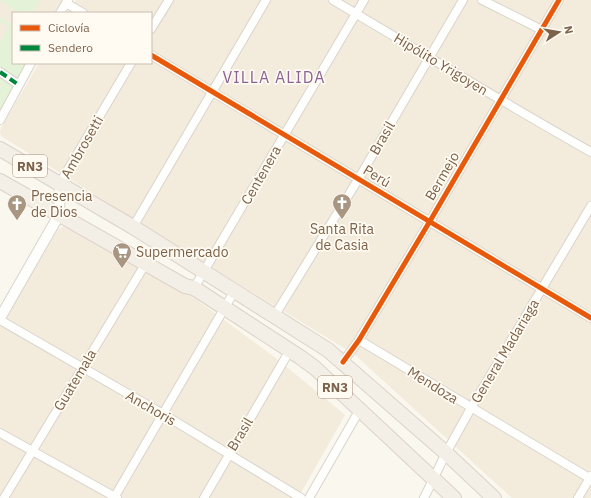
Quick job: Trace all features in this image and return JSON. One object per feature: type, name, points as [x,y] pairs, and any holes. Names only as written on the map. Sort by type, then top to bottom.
[{"type":"highway","name":"RN3","points":[[0,149],[60,183],[235,290],[275,315],[343,362],[446,453],[494,498]]},
{"type":"highway","name":"RN3","points":[[0,181],[185,286],[194,288],[226,307],[290,350],[315,368],[359,411],[454,498]]},
{"type":"street","points":[[152,27],[169,0]]},
{"type":"street","points":[[133,227],[266,0]]},
{"type":"street","name":"Hipólito Yrigoyen","points":[[333,0],[429,56],[500,101],[591,152]]},
{"type":"street","name":"Centenera","points":[[194,288],[364,0]]},
{"type":"street","name":"Brasil","points":[[275,315],[359,178],[462,0]]},
{"type":"street","points":[[482,0],[542,30]]},
{"type":"street","name":"Bermejo","points":[[343,362],[359,340],[559,0]]},
{"type":"street","points":[[61,12],[67,2],[82,12]]},
{"type":"street","name":"Perú","points":[[152,56],[591,318]]},
{"type":"street","points":[[0,120],[31,64]]},
{"type":"street","name":"Ambrosetti","points":[[0,319],[59,215],[60,183],[130,64]]},
{"type":"street","points":[[0,72],[19,85]]},
{"type":"street","name":"General Madariaga","points":[[424,498],[446,453],[471,408],[591,206]]},
{"type":"street","name":"Guatemala","points":[[4,498],[146,263]]},
{"type":"street","points":[[0,433],[115,497],[235,290]]},
{"type":"street","name":"Anchoris","points":[[0,319],[163,414],[301,498]]},
{"type":"street","name":"Mendoza","points":[[359,340],[591,478]]},
{"type":"street","name":"Brasil","points":[[204,498],[290,350]]},
{"type":"street","points":[[309,498],[359,411]]},
{"type":"street","points":[[578,498],[591,478]]},
{"type":"shaded area","points":[[0,0],[64,0],[57,12],[12,12],[13,64],[0,110]]},
{"type":"shaded area","points":[[76,0],[591,0],[591,498],[512,498],[354,354],[201,261],[1,136],[0,130],[38,64],[152,64],[152,12],[69,12]]},
{"type":"shaded area","points":[[64,227],[182,289],[277,359],[345,415],[298,498],[0,498],[0,327],[58,229]]},
{"type":"green space","points":[[0,0],[40,0],[33,12],[18,12]]},
{"type":"green space","points":[[0,17],[12,24],[12,64],[26,64],[0,110],[0,87],[2,84],[0,83],[0,42],[9,27],[0,22]]},
{"type":"marked path","points":[[0,72],[19,85]]},
{"type":"cycle path","points":[[343,362],[359,340],[559,0]]},
{"type":"cycle path","points":[[152,56],[591,318]]},
{"type":"place","name":"Santa Rita de Casia","points":[[342,220]]},
{"type":"place","name":"Presencia de Dios","points":[[17,221]]},
{"type":"place","name":"Supermercado","points":[[122,269]]},
{"type":"district","name":"VILLA ALIDA","points":[[274,77]]}]
